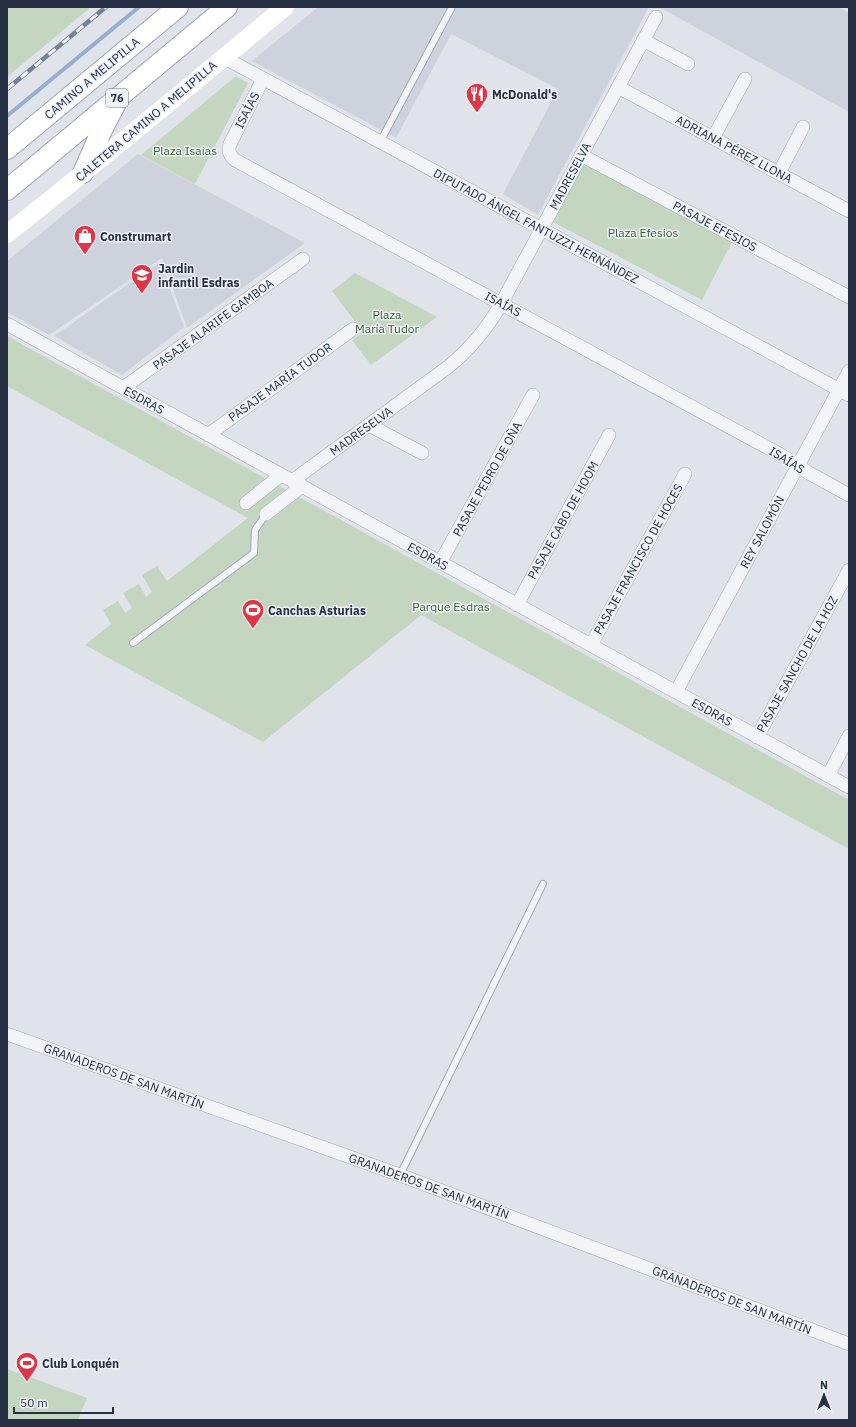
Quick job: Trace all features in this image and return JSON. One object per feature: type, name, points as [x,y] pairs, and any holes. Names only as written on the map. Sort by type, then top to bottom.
[{"type":"main road","name":"CAMINO A MELIPILLA","points":[[7,149],[178,7]]},
{"type":"main road","name":"76","points":[[7,190],[227,7]]},
{"type":"main road","points":[[83,174],[101,132],[121,94]]},
{"type":"street","name":"CALETERA CAMINO A MELIPILLA","points":[[7,234],[83,174],[285,7]]},
{"type":"street","name":"MADRESELVA","points":[[246,503],[292,481],[369,425],[448,367],[466,351],[488,326],[656,17]]},
{"type":"street","points":[[643,40],[688,64]]},
{"type":"street","name":"DIPUTADO ÁNGEL FANTUZZI HERNÁNDEZ","points":[[223,57],[844,392]]},
{"type":"street","name":"ISAÍAS","points":[[263,79],[230,144],[229,148],[232,157],[783,456],[849,495]]},
{"type":"street","points":[[713,138],[745,79]]},
{"type":"street","name":"ADRIANA PÉREZ LLONA","points":[[618,87],[779,173],[848,206]]},
{"type":"street","points":[[779,173],[803,127]]},
{"type":"street","name":"PASAJE EFESIOS","points":[[581,155],[849,297]]},
{"type":"street","name":"PASAJE ALARIFE GAMBOA","points":[[123,388],[303,259]]},
{"type":"street","name":"ESDRAS","points":[[7,324],[849,787]]},
{"type":"street","name":"PASAJE MARÍA TUDOR","points":[[208,435],[353,329]]},
{"type":"street","name":"REY SALOMÓN","points":[[676,692],[798,466],[844,392],[849,371]]},
{"type":"street","name":"PASAJE PEDRO DE OÑA","points":[[440,562],[533,395]]},
{"type":"street","points":[[369,425],[422,454]]},
{"type":"street","name":"PASAJE CABO DE HOOM","points":[[517,605],[609,435]]},
{"type":"street","name":"PASAJE FRANCISCO DE HOCES","points":[[590,645],[685,474]]},
{"type":"street","name":"MADRESELVA","points":[[266,514],[292,481]]},
{"type":"street","name":"PASAJE SANCHO DE LA HOZ","points":[[757,737],[849,570]]},
{"type":"street","points":[[828,776],[849,736]]},
{"type":"street","name":"GRANADEROS DE SAN MARTÍN","points":[[7,1034],[400,1174],[849,1344]]},
{"type":"lane","points":[[380,142],[452,7]]},
{"type":"lane","points":[[133,644],[254,553],[255,530],[266,514]]},
{"type":"lane","points":[[400,1174],[543,884]]},
{"type":"shaded area","points":[[318,7],[649,7],[538,215],[503,194],[558,89],[451,34],[396,138],[252,61]]},
{"type":"shaded area","points":[[659,7],[838,7],[849,13],[849,112]]},
{"type":"shaded area","points":[[138,154],[305,243],[187,328],[162,258],[49,335],[7,312],[7,261]]},
{"type":"shaded area","name":"Jardin infantil Esdras","points":[[160,262],[184,327],[122,375],[54,336]]},
{"type":"green space","points":[[7,7],[91,7],[7,77]]},
{"type":"green space","name":"Plaza Isaias","points":[[236,76],[248,83],[195,184],[141,155]]},
{"type":"green space","name":"Plaza Efesios","points":[[584,164],[732,242],[702,300],[553,222]]},
{"type":"green space","name":"Plaza María Tudor","points":[[355,273],[437,317],[371,365],[352,340],[363,332],[332,291]]},
{"type":"green space","name":"Parque Esdras","points":[[7,336],[849,800],[849,849],[421,615],[263,742],[85,645],[111,624],[103,610],[118,601],[125,613],[132,608],[123,593],[139,584],[146,597],[152,592],[142,575],[157,566],[167,581],[248,518],[7,386]]},
{"type":"green space","name":"Club Lonquén","points":[[7,1369],[87,1398],[78,1420],[7,1420]]},
{"type":"waterway","points":[[7,116],[139,7]]},
{"type":"railway","points":[[7,89],[106,7]]},
{"type":"place","name":"McDonald's","points":[[477,114]]},
{"type":"place","name":"Construmart","points":[[85,256]]},
{"type":"place","name":"Jardin infantil Esdras","points":[[142,294]]},
{"type":"place","name":"Canchas Asturias","points":[[253,630]]},
{"type":"place","name":"Club Lonquén","points":[[27,1382]]}]
